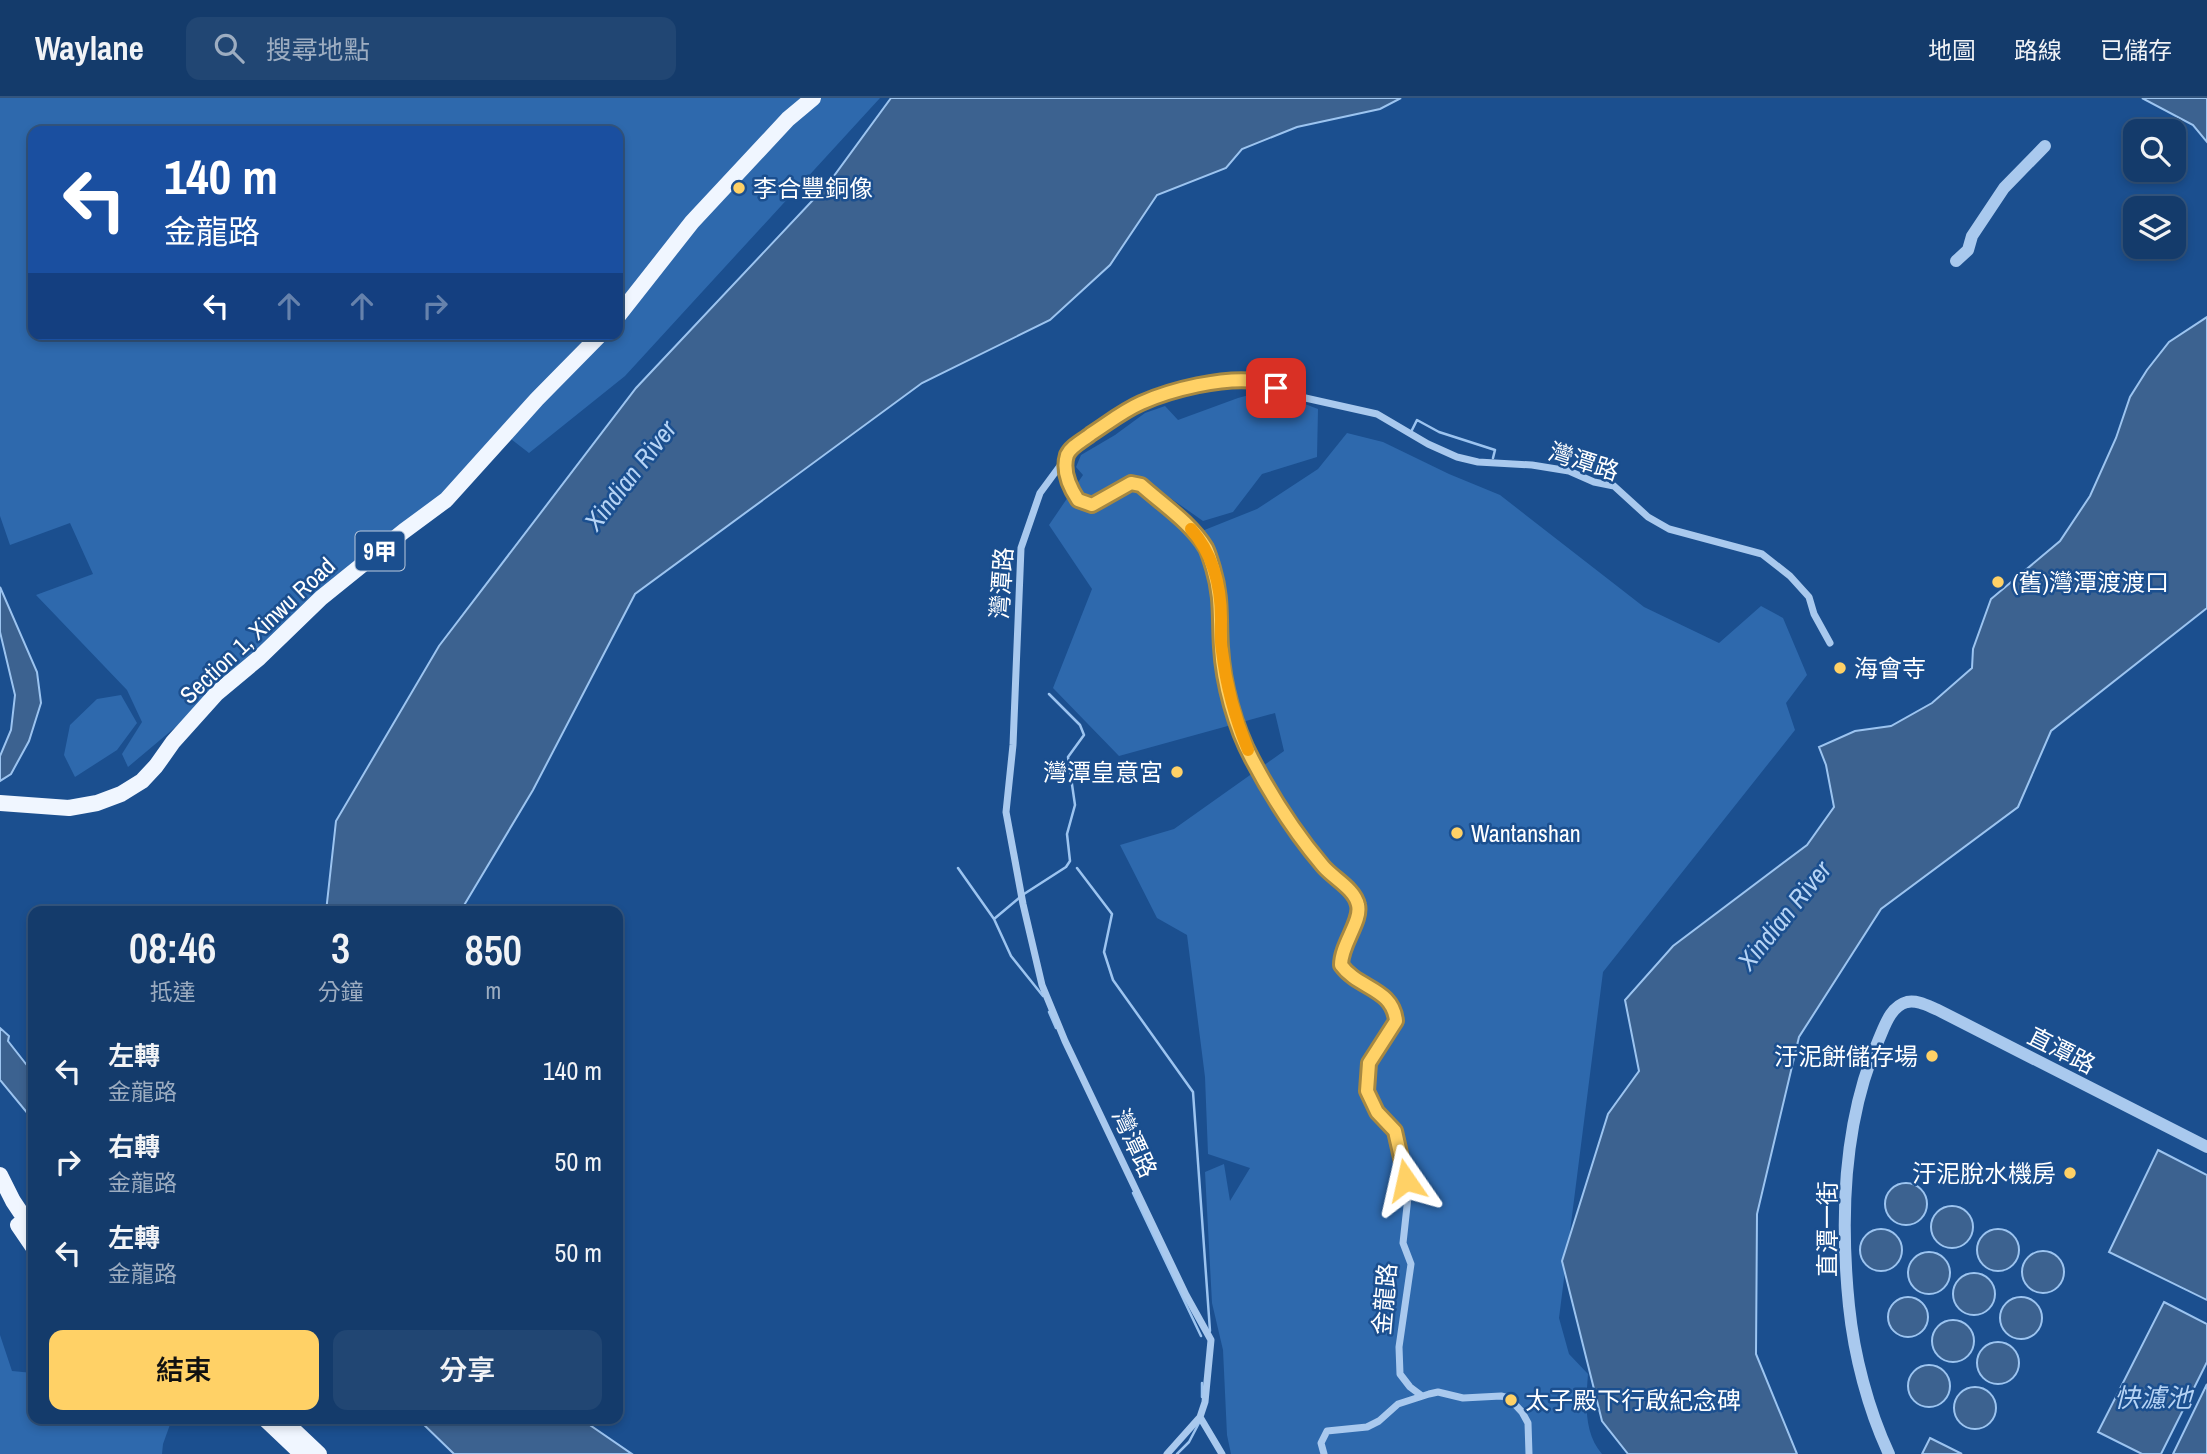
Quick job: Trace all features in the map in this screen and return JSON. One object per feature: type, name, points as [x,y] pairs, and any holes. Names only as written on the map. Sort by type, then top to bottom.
[{"type":"main road","points":[[623,310],[692,222],[788,119],[813,98]]},
{"type":"main road","name":"Section 1, Xinwu Road","points":[[3,803],[69,808],[97,803],[121,794],[142,781],[173,741],[217,693],[259,658],[321,598],[446,500],[537,399],[595,340]]},
{"type":"main road","points":[[0,1175],[28,1224]]},
{"type":"main road","points":[[0,1196],[28,1239]]},
{"type":"main road","points":[[270,1424],[302,1454]]},
{"type":"main road","points":[[287,1424],[319,1454]]},
{"type":"street","points":[[1956,261],[1968,250],[1972,236],[2004,188],[2045,146]]},
{"type":"street","name":"灣潭路","points":[[1167,1454],[1200,1416],[1205,1402],[1211,1340],[1175,1272],[1041,985],[1006,812],[1013,745],[1021,548],[1040,493],[1068,454],[1078,443],[1112,418],[1143,402],[1206,384],[1234,380],[1258,381],[1292,396],[1377,414],[1428,444],[1457,457],[1478,462],[1532,464],[1569,471],[1594,482],[1614,486],[1648,517],[1669,529],[1762,554],[1790,576],[1809,597],[1814,614],[1830,643]]},
{"type":"street","name":"金龍路","points":[[1068,454],[1066,472],[1069,488],[1078,500],[1092,505],[1131,483],[1141,485],[1192,530],[1207,549],[1220,591],[1221,648],[1226,680],[1235,716],[1251,758],[1295,832],[1325,868],[1352,894],[1358,905],[1357,919],[1344,945],[1341,965],[1355,980],[1385,996],[1395,1010],[1396,1021],[1369,1063],[1367,1091],[1377,1112],[1395,1131],[1404,1164],[1408,1197],[1403,1243],[1411,1264],[1399,1347],[1400,1374],[1410,1387],[1422,1396]]},
{"type":"street","name":"直潭路","points":[[1896,1008],[1907,1002],[1919,1002],[1938,1010],[2207,1147]]},
{"type":"street","name":"直潭一街","points":[[1889,1454],[1868,1398],[1849,1308],[1846,1209],[1851,1135],[1863,1081],[1884,1028],[1896,1008]]},
{"type":"street","points":[[1324,1454],[1321,1443],[1327,1431],[1367,1427],[1379,1421],[1398,1404],[1438,1392],[1463,1398],[1509,1398],[1517,1404],[1528,1423],[1530,1454]]},
{"type":"street","points":[[1200,1416],[1222,1454]]},
{"type":"shaded area","points":[[0,98],[880,98],[625,376],[529,453],[502,432],[439,506],[128,767],[122,754],[142,722],[127,690],[36,595],[93,574],[70,523],[10,545],[0,516]]},
{"type":"shaded area","points":[[1268,390],[1318,409],[1317,457],[1262,474],[1233,512],[1203,521],[1139,476],[1122,481],[1151,488],[1202,531],[1257,509],[1318,469],[1347,433],[1383,442],[1500,495],[1644,607],[1719,643],[1761,606],[1783,618],[1807,675],[1786,703],[1795,730],[1603,972],[1559,1318],[1569,1354],[1588,1374],[1589,1426],[1602,1454],[1231,1454],[1227,1435],[1223,1350],[1212,1303],[1205,1172],[1224,1164],[1230,1201],[1250,1168],[1208,1154],[1205,1077],[1187,935],[1157,918],[1120,845],[1174,829],[1284,751],[1275,713],[1119,756],[1053,688],[1092,589],[1049,525],[1083,475],[1076,467],[1081,455],[1145,413],[1165,406],[1178,420]]},
{"type":"shaded area","points":[[121,695],[137,723],[117,750],[75,777],[64,755],[70,725],[97,699]]},
{"type":"shaded area","points":[[0,1335],[12,1371],[28,1373],[28,1424],[170,1424],[162,1454],[0,1454]]},
{"type":"water","name":"Xindian River","points":[[891,98],[1401,98],[1380,109],[1297,127],[1242,149],[1226,168],[1157,195],[1110,265],[1050,320],[922,383],[635,594],[533,790],[464,906],[327,906],[336,821],[439,646],[636,388],[828,184]]},
{"type":"water","points":[[2142,98],[2207,98],[2207,142],[2193,125]]},
{"type":"water","name":"Xindian River","points":[[2207,317],[2207,608],[2051,731],[2018,807],[1881,909],[1799,1037],[1757,1214],[1756,1354],[1797,1454],[1628,1454],[1602,1421],[1562,1261],[1608,1114],[1639,1071],[1625,1000],[1673,946],[1807,845],[1834,807],[1826,765],[1819,747],[1855,731],[1891,726],[1932,703],[1972,668],[1973,649],[1991,599],[2060,541],[2090,496],[2116,438],[2130,397],[2147,370],[2169,342]]},
{"type":"water","points":[[0,587],[37,672],[41,703],[29,741],[11,774],[0,781],[0,756],[11,730],[15,695],[0,632]]},
{"type":"water","points":[[0,1028],[9,1036],[8,1041],[28,1067],[28,1114],[0,1080]]},
{"type":"water","points":[[2158,1150],[2207,1175],[2207,1300],[2109,1252]]},
{"type":"water","points":[[1906,1183],[1921,1189],[1927,1204],[1921,1219],[1906,1225],[1891,1219],[1885,1204],[1891,1189]]},
{"type":"water","points":[[1952,1206],[1967,1212],[1973,1227],[1967,1242],[1952,1248],[1937,1242],[1931,1227],[1937,1212]]},
{"type":"water","points":[[1881,1229],[1896,1235],[1902,1250],[1896,1265],[1881,1271],[1866,1265],[1860,1250],[1866,1235]]},
{"type":"water","points":[[1998,1229],[2013,1235],[2019,1250],[2013,1265],[1998,1271],[1983,1265],[1977,1250],[1983,1235]]},
{"type":"water","points":[[2043,1251],[2058,1257],[2064,1272],[2058,1287],[2043,1293],[2028,1287],[2022,1272],[2028,1257]]},
{"type":"water","points":[[1929,1252],[1944,1258],[1950,1273],[1944,1288],[1929,1294],[1914,1288],[1908,1273],[1914,1258]]},
{"type":"water","points":[[1974,1273],[1989,1279],[1995,1294],[1989,1309],[1974,1315],[1959,1309],[1953,1294],[1959,1279]]},
{"type":"water","points":[[1908,1297],[1922,1303],[1928,1317],[1922,1331],[1908,1337],[1894,1331],[1888,1317],[1894,1303]]},
{"type":"water","points":[[2021,1297],[2036,1303],[2042,1318],[2036,1333],[2021,1339],[2006,1333],[2000,1318],[2006,1303]]},
{"type":"water","name":"快濾池","points":[[2164,1302],[2207,1324],[2207,1362],[2161,1454],[2142,1454],[2098,1432]]},
{"type":"water","points":[[1953,1320],[1968,1326],[1974,1341],[1968,1356],[1953,1362],[1938,1356],[1932,1341],[1938,1326]]},
{"type":"water","points":[[1998,1342],[2013,1348],[2019,1363],[2013,1378],[1998,1384],[1983,1378],[1977,1363],[1983,1348]]},
{"type":"water","points":[[1929,1365],[1944,1371],[1950,1386],[1944,1401],[1929,1407],[1914,1401],[1908,1386],[1914,1371]]},
{"type":"water","points":[[2207,1384],[2207,1454],[2173,1454]]},
{"type":"water","points":[[1975,1387],[1990,1393],[1996,1408],[1990,1423],[1975,1429],[1960,1423],[1954,1408],[1960,1393]]},
{"type":"water","points":[[423,1424],[588,1424],[632,1454],[454,1454]]},
{"type":"water","points":[[1930,1438],[1962,1454],[1922,1454]]},
{"type":"waterway","points":[[1412,430],[1417,420],[1439,432],[1495,450],[1493,458]]},
{"type":"waterway","points":[[1024,894],[1066,867],[1070,861],[1067,834],[1075,805],[1068,757],[1084,735],[1080,725],[1049,694]]},
{"type":"waterway","points":[[958,868],[994,919],[1011,956],[1043,996]]},
{"type":"waterway","points":[[1077,868],[1112,914],[1104,952],[1113,980],[1193,1092],[1210,1331]]},
{"type":"waterway","points":[[994,919],[1019,898]]},
{"type":"waterway","points":[[1049,1012],[1056,1028]]},
{"type":"waterway","points":[[1133,1193],[1201,1336]]},
{"type":"waterway","points":[[1202,1383],[1202,1397]]},
{"type":"waterway","points":[[1177,1454],[1189,1442],[1200,1421]]},
{"type":"slow traffic","points":[[1191,529],[1207,549],[1220,591],[1221,648],[1226,680],[1235,716],[1248,750]]},
{"type":"place","name":"李合豐銅像","points":[[739,188]]},
{"type":"place","name":"(舊)灣潭渡渡口","points":[[1998,582]]},
{"type":"place","name":"海會寺","points":[[1840,668]]},
{"type":"place","name":"灣潭皇意宮","points":[[1177,772]]},
{"type":"place","name":"Wantanshan","points":[[1457,833]]},
{"type":"place","name":"汙泥餅儲存場","points":[[1932,1056]]},
{"type":"place","name":"汙泥脫水機房","points":[[2070,1173]]},
{"type":"place","name":"太子殿下行啟紀念碑","points":[[1511,1400]]},
{"type":"route","points":[[1276,388],[1258,381],[1234,380],[1206,384],[1143,402],[1112,418],[1078,443],[1068,454],[1066,472],[1069,488],[1078,500],[1092,505],[1131,483],[1141,485],[1192,530],[1207,549],[1220,591],[1221,648],[1226,680],[1235,716],[1251,758],[1295,832],[1325,868],[1352,894],[1358,905],[1357,919],[1344,945],[1341,965],[1355,980],[1385,996],[1395,1010],[1396,1021],[1390,1034],[1376,1049],[1369,1063],[1367,1091],[1377,1112],[1395,1131],[1406,1180]]}]
